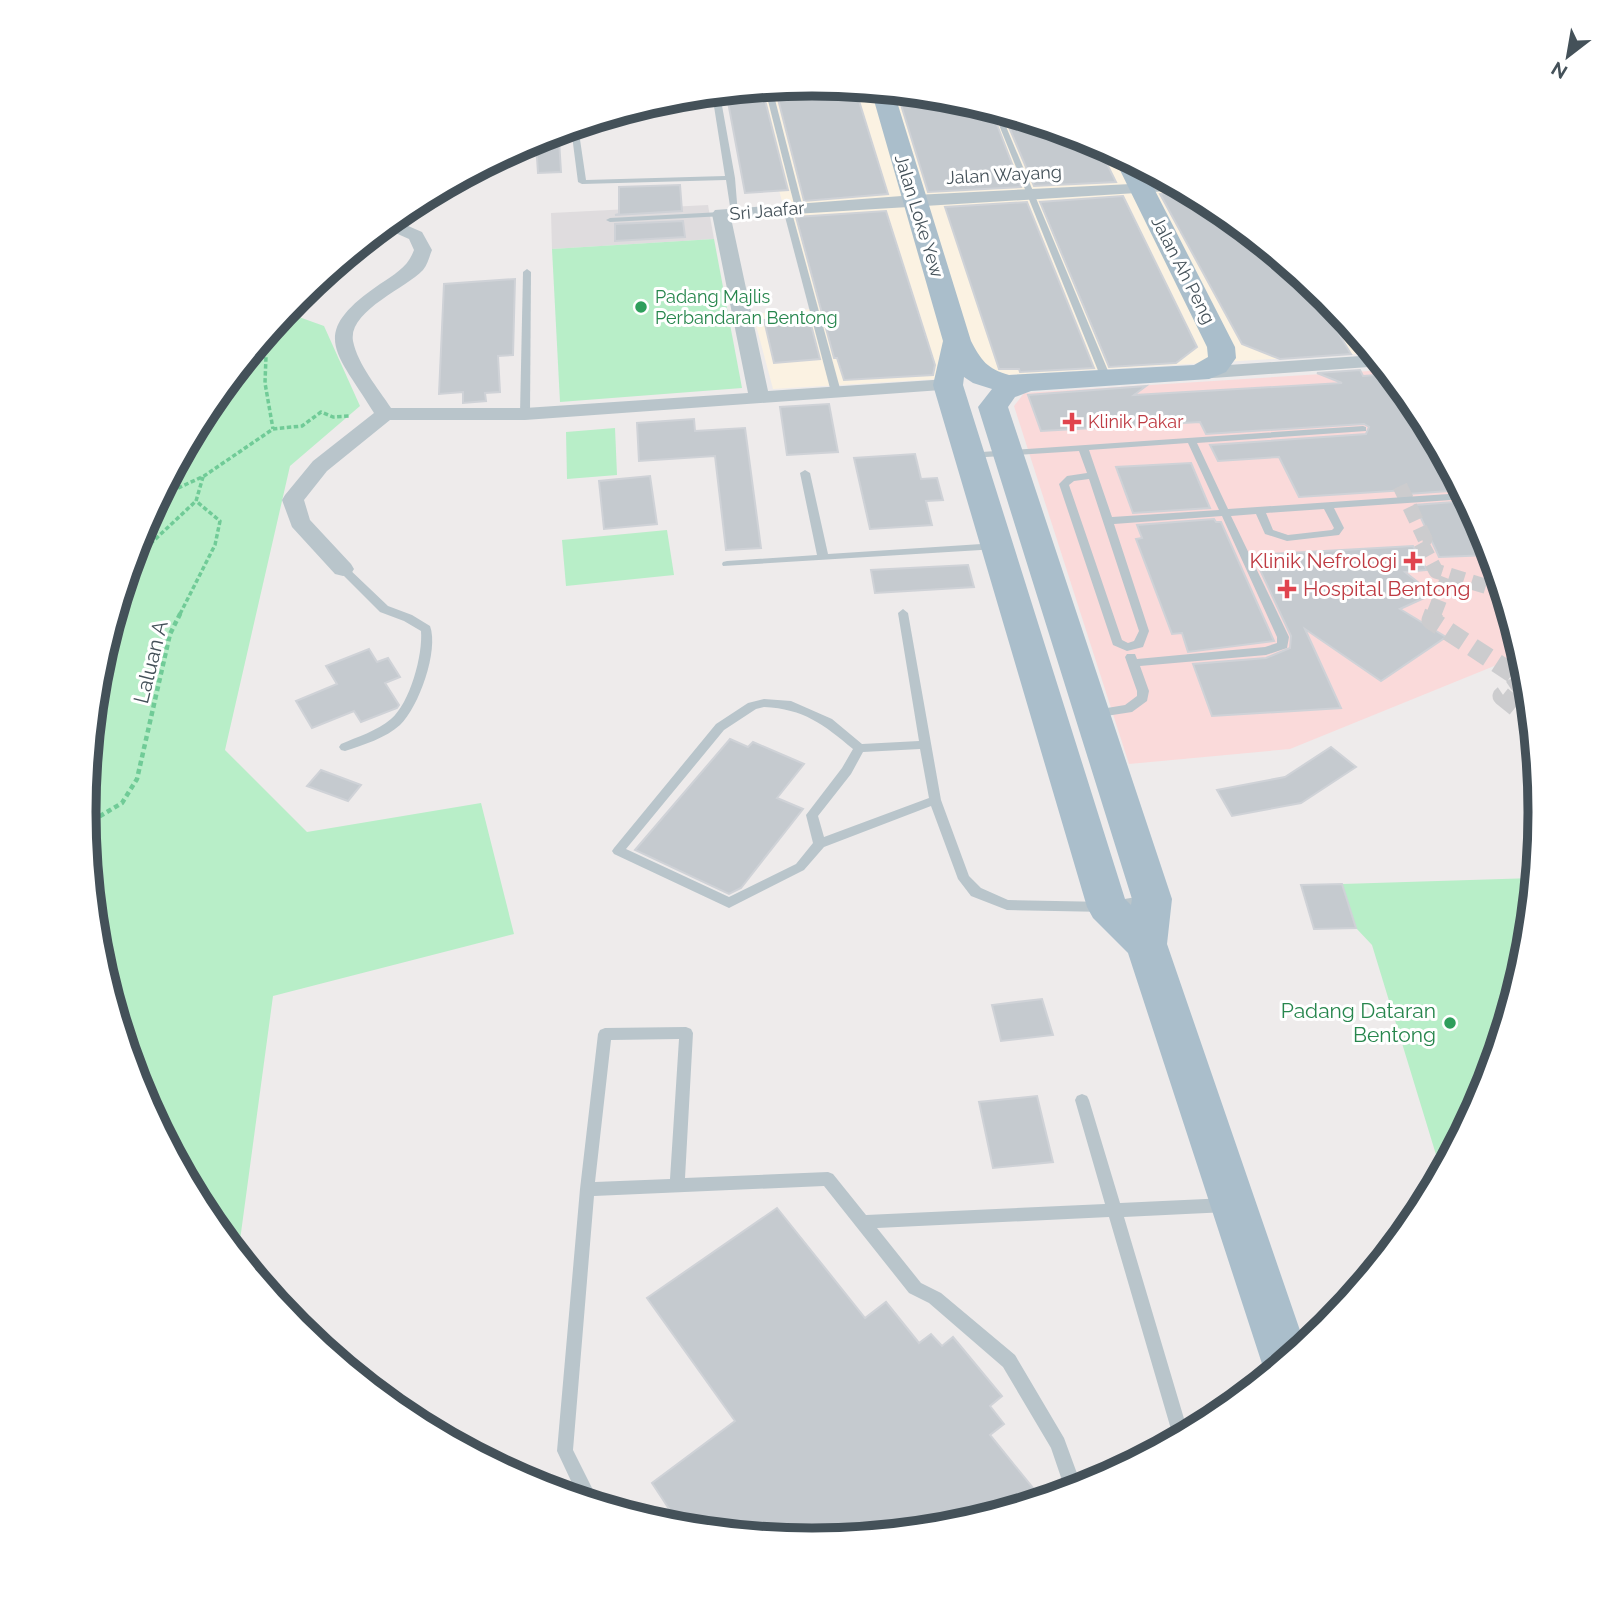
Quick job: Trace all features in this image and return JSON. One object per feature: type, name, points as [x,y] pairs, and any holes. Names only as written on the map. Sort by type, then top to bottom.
[{"type":"main road","name":"Jalan Loke Yew","points":[[885,100],[957,341]]},
{"type":"main road","name":"Jalan Ah Peng","points":[[1133,172],[1221,347],[1222,358],[1216,366],[1199,373]]},
{"type":"main road","points":[[957,341],[971,368],[983,377],[1008,384],[1199,373]]},
{"type":"main road","points":[[957,341],[948,385],[1107,907],[1146,944]]},
{"type":"main road","points":[[1027,383],[1005,391],[993,407],[1152,899],[1146,944],[1282,1352]]},
{"type":"street","name":"Jalan Wayang","points":[[915,200],[1162,188]]},
{"type":"street","name":"Sri Jaafar","points":[[759,397],[728,213],[915,200]]},
{"type":"street","points":[[385,414],[354,366],[342,331],[349,316],[388,289],[418,263],[423,250],[415,236],[398,228]]},
{"type":"street","points":[[1221,347],[1256,365],[1283,368]]},
{"type":"street","points":[[1199,373],[1368,362]]},
{"type":"street","points":[[343,569],[300,522],[293,500],[320,466],[385,414],[525,414],[948,385]]},
{"type":"lane","points":[[770,98],[836,392]]},
{"type":"lane","points":[[610,220],[728,213],[731,178],[717,102]]},
{"type":"lane","points":[[1001,122],[1106,378]]},
{"type":"lane","points":[[576,136],[582,182],[731,178]]},
{"type":"lane","points":[[525,414],[527,272]]},
{"type":"lane","points":[[970,455],[1363,429]]},
{"type":"lane","points":[[1134,663],[1266,651],[1283,645],[1283,637],[1191,440]]},
{"type":"lane","points":[[1083,447],[1093,476],[1108,521],[1144,631],[1139,644],[1127,647],[1116,642],[1064,484],[1071,478],[1093,476]]},
{"type":"lane","points":[[805,473],[823,557]]},
{"type":"lane","points":[[1108,521],[1455,497]]},
{"type":"lane","points":[[1260,510],[1269,532],[1287,538],[1335,533],[1339,528],[1328,506]]},
{"type":"lane","points":[[727,564],[997,546]]},
{"type":"lane","points":[[343,569],[384,609],[408,618],[426,629],[429,647],[408,710],[401,720],[345,747]]},
{"type":"lane","points":[[903,613],[935,800],[964,879],[976,892],[1007,905],[1107,907],[1152,899]]},
{"type":"lane","points":[[1092,714],[1128,709],[1143,698],[1127,647]]},
{"type":"lane","points":[[925,745],[859,748],[828,722],[787,704],[764,702],[752,706],[720,727],[618,851],[729,903],[800,867],[820,845],[935,800]]},
{"type":"lane","points":[[820,845],[811,815],[847,771],[859,748]]},
{"type":"lane","points":[[584,1491],[565,1451],[587,1189],[605,1034],[686,1034],[677,1183]]},
{"type":"lane","points":[[1082,1100],[1117,1211],[1178,1427]]},
{"type":"lane","points":[[587,1189],[677,1183],[828,1179],[915,1288],[935,1298],[1009,1362],[1058,1444],[1070,1479]]},
{"type":"lane","points":[[865,1222],[1231,1205]]},
{"type":"path","points":[[263,353],[266,356],[264,383],[273,429]]},
{"type":"path","points":[[172,491],[204,476],[273,429],[302,426],[321,412],[333,417],[385,414]]},
{"type":"path","points":[[148,545],[196,501],[204,476]]},
{"type":"path","name":"Laluan A","points":[[96,818],[122,803],[137,779],[170,634],[215,545],[220,521],[196,501]]},
{"type":"shaded area","points":[[812,96],[905,102],[997,121],[1086,151],[1170,192],[1248,244],[1318,306],[1361,354],[773,389],[753,314],[811,309],[754,99]]},
{"type":"shaded area","points":[[708,205],[714,239],[552,249],[551,213]]},
{"type":"shaded area","name":"Hospital Bentong","points":[[1376,371],[1407,414],[1454,495],[1490,582],[1510,658],[1290,749],[1129,764],[1014,406],[1024,393]]},
{"type":"green space","name":"Padang Majlis Perbandaran Bentong","points":[[714,239],[742,388],[560,402],[552,249]]},
{"type":"green space","points":[[296,316],[324,326],[360,406],[290,466],[225,750],[307,832],[481,803],[514,934],[273,996],[240,1242],[192,1170],[170,1129],[134,1042],[110,952],[102,905],[96,812],[98,765],[102,719],[121,627],[134,582],[170,495],[217,414],[244,376]]},
{"type":"green space","points":[[615,428],[617,475],[567,479],[566,432]]},
{"type":"green space","points":[[667,530],[674,575],[566,586],[562,540]]},
{"type":"green space","name":"Padang Dataran Bentong","points":[[1524,878],[1514,952],[1490,1042],[1454,1129],[1438,1160],[1372,945],[1356,928],[1342,884]]},
{"type":"building","points":[[812,96],[858,98],[888,194],[804,201],[780,99]]},
{"type":"building","points":[[765,100],[788,190],[745,193],[728,102]]},
{"type":"building","points":[[900,102],[995,121],[1021,187],[928,192]]},
{"type":"building","points":[[1008,124],[1042,134],[1111,162],[1107,164],[1116,182],[1034,186]]},
{"type":"building","points":[[559,143],[561,172],[538,173],[537,152]]},
{"type":"building","points":[[680,185],[682,211],[615,215],[619,214],[619,187]]},
{"type":"building","points":[[1171,193],[1210,217],[1284,274],[1330,319],[1351,354],[1280,359],[1242,344],[1160,194]]},
{"type":"building","points":[[1123,196],[1197,347],[1176,363],[1109,367],[1040,202]]},
{"type":"building","points":[[1027,202],[1094,368],[1020,372],[1019,369],[999,369],[945,207]]},
{"type":"building","points":[[886,211],[935,365],[933,375],[844,380],[837,358],[834,358],[796,217]]},
{"type":"building","points":[[683,221],[685,237],[615,241],[615,224]]},
{"type":"building","points":[[515,279],[513,355],[498,356],[500,392],[485,393],[486,401],[463,403],[463,392],[439,394],[444,284]]},
{"type":"building","points":[[809,317],[820,359],[774,363],[764,320]]},
{"type":"building","points":[[1360,370],[1363,376],[1379,375],[1407,414],[1452,491],[1408,494],[1406,490],[1299,497],[1279,457],[1218,461],[1210,445],[1366,434],[1369,427],[1364,424],[1206,434],[1200,422],[1041,431],[1028,395],[1146,386],[1134,395],[1342,383],[1317,373]]},
{"type":"building","points":[[829,404],[838,452],[787,455],[780,407]]},
{"type":"building","points":[[694,419],[695,431],[745,428],[761,548],[726,550],[715,456],[639,461],[637,423]]},
{"type":"building","points":[[915,454],[921,479],[937,478],[943,500],[926,501],[932,525],[870,529],[854,458]]},
{"type":"building","points":[[1191,463],[1210,508],[1133,513],[1116,467]]},
{"type":"building","points":[[650,476],[657,524],[604,529],[599,481]]},
{"type":"building","points":[[1457,502],[1480,555],[1439,557],[1415,505]]},
{"type":"building","points":[[1214,519],[1221,522],[1274,641],[1188,652],[1182,633],[1172,634],[1136,539],[1142,538],[1137,525]]},
{"type":"building","points":[[1413,546],[1427,570],[1405,572],[1433,594],[1400,609],[1446,637],[1381,681],[1305,629],[1341,708],[1212,716],[1193,664],[1266,658],[1290,648],[1291,636],[1253,555]]},
{"type":"building","points":[[968,565],[974,587],[875,593],[871,570]]},
{"type":"building","points":[[369,649],[377,662],[388,658],[400,677],[385,683],[399,705],[397,708],[361,722],[354,711],[312,728],[296,701],[337,684],[326,666]]},
{"type":"building","points":[[730,739],[748,747],[753,742],[804,764],[777,798],[803,809],[741,888],[729,894],[635,850]]},
{"type":"building","points":[[1331,747],[1356,767],[1301,803],[1232,816],[1217,790],[1285,777]]},
{"type":"building","points":[[321,770],[361,785],[348,801],[307,786]]},
{"type":"building","points":[[1342,884],[1356,928],[1314,929],[1301,885]]},
{"type":"building","points":[[1042,999],[1053,1035],[1001,1041],[992,1005]]},
{"type":"building","points":[[1037,1096],[1053,1162],[993,1168],[979,1102]]},
{"type":"building","points":[[777,1208],[865,1318],[886,1302],[919,1343],[931,1334],[942,1346],[953,1337],[1002,1396],[990,1406],[1004,1424],[990,1435],[1036,1492],[952,1514],[859,1526],[765,1526],[672,1514],[652,1483],[735,1421],[647,1298]]},
{"type":"tunnel","points":[[1400,486],[1425,539],[1419,539],[1436,571],[1449,575]]},
{"type":"tunnel","points":[[1434,614],[1449,575]]},
{"type":"tunnel","points":[[1449,575],[1491,588]]},
{"type":"tunnel","points":[[1434,612],[1431,620],[1514,675]]},
{"type":"tunnel","points":[[1516,686],[1502,696],[1521,711]]},
{"type":"place","name":"Padang Majlis Perbandaran Bentong","points":[[641,307]]},
{"type":"place","name":"Klinik Pakar","points":[[1072,422]]},
{"type":"place","name":"Klinik Nefrologi","points":[[1413,561]]},
{"type":"place","name":"Hospital Bentong","points":[[1287,589]]},
{"type":"place","name":"Padang Dataran Bentong","points":[[1450,1023]]}]
